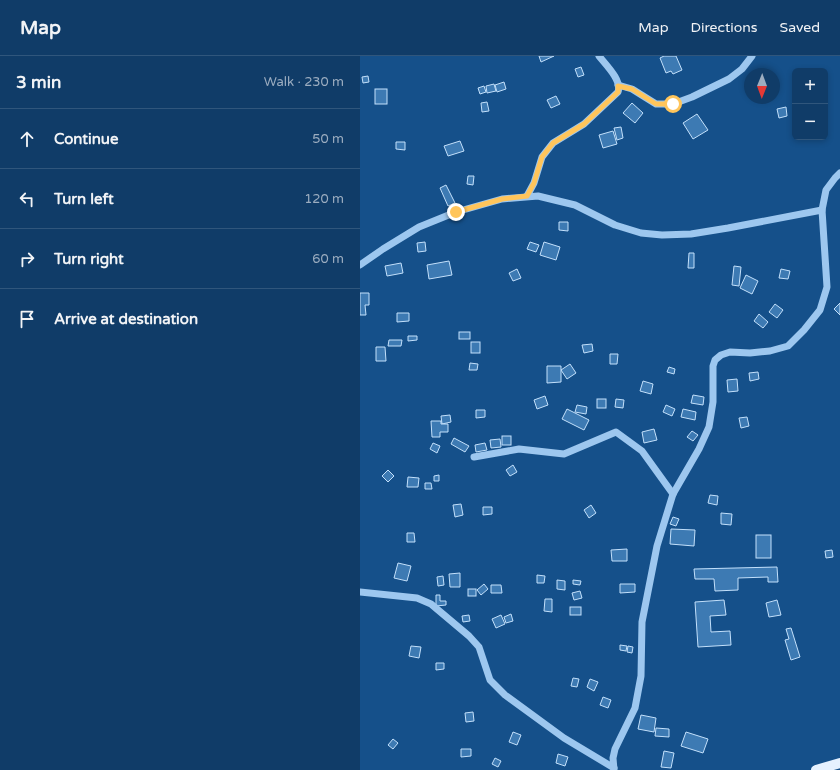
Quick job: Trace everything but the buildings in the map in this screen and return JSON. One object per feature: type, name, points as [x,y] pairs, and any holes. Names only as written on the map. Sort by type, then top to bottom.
[{"type":"main road","points":[[816,770],[840,763]]},
{"type":"street","points":[[527,196],[534,183],[542,157],[553,143],[584,124],[618,92],[617,81],[600,56]]},
{"type":"street","points":[[618,86],[632,89],[656,104],[673,104],[692,97],[729,79],[742,68],[752,56]]},
{"type":"street","points":[[614,769],[613,758],[615,749],[635,708],[641,676],[642,622],[657,546],[673,494],[699,449],[709,427],[713,402],[713,366],[715,360],[721,355],[730,352],[750,353],[770,351],[788,346],[804,330],[820,310],[827,287],[822,210],[826,190],[840,172]]},
{"type":"street","points":[[360,265],[419,227],[456,212],[502,199],[527,196],[538,196],[575,205],[615,225],[641,233],[662,235],[691,234],[822,210]]},
{"type":"street","points":[[474,457],[519,449],[564,454],[616,432],[642,451],[673,494]]},
{"type":"street","points":[[360,592],[417,598],[431,604],[470,636],[479,647],[484,666],[490,680],[505,695],[564,738],[614,769]]},
{"type":"route","points":[[456,212],[502,199],[527,196],[534,183],[542,157],[553,143],[584,124],[618,92],[618,86],[632,89],[656,104],[673,104]]}]
